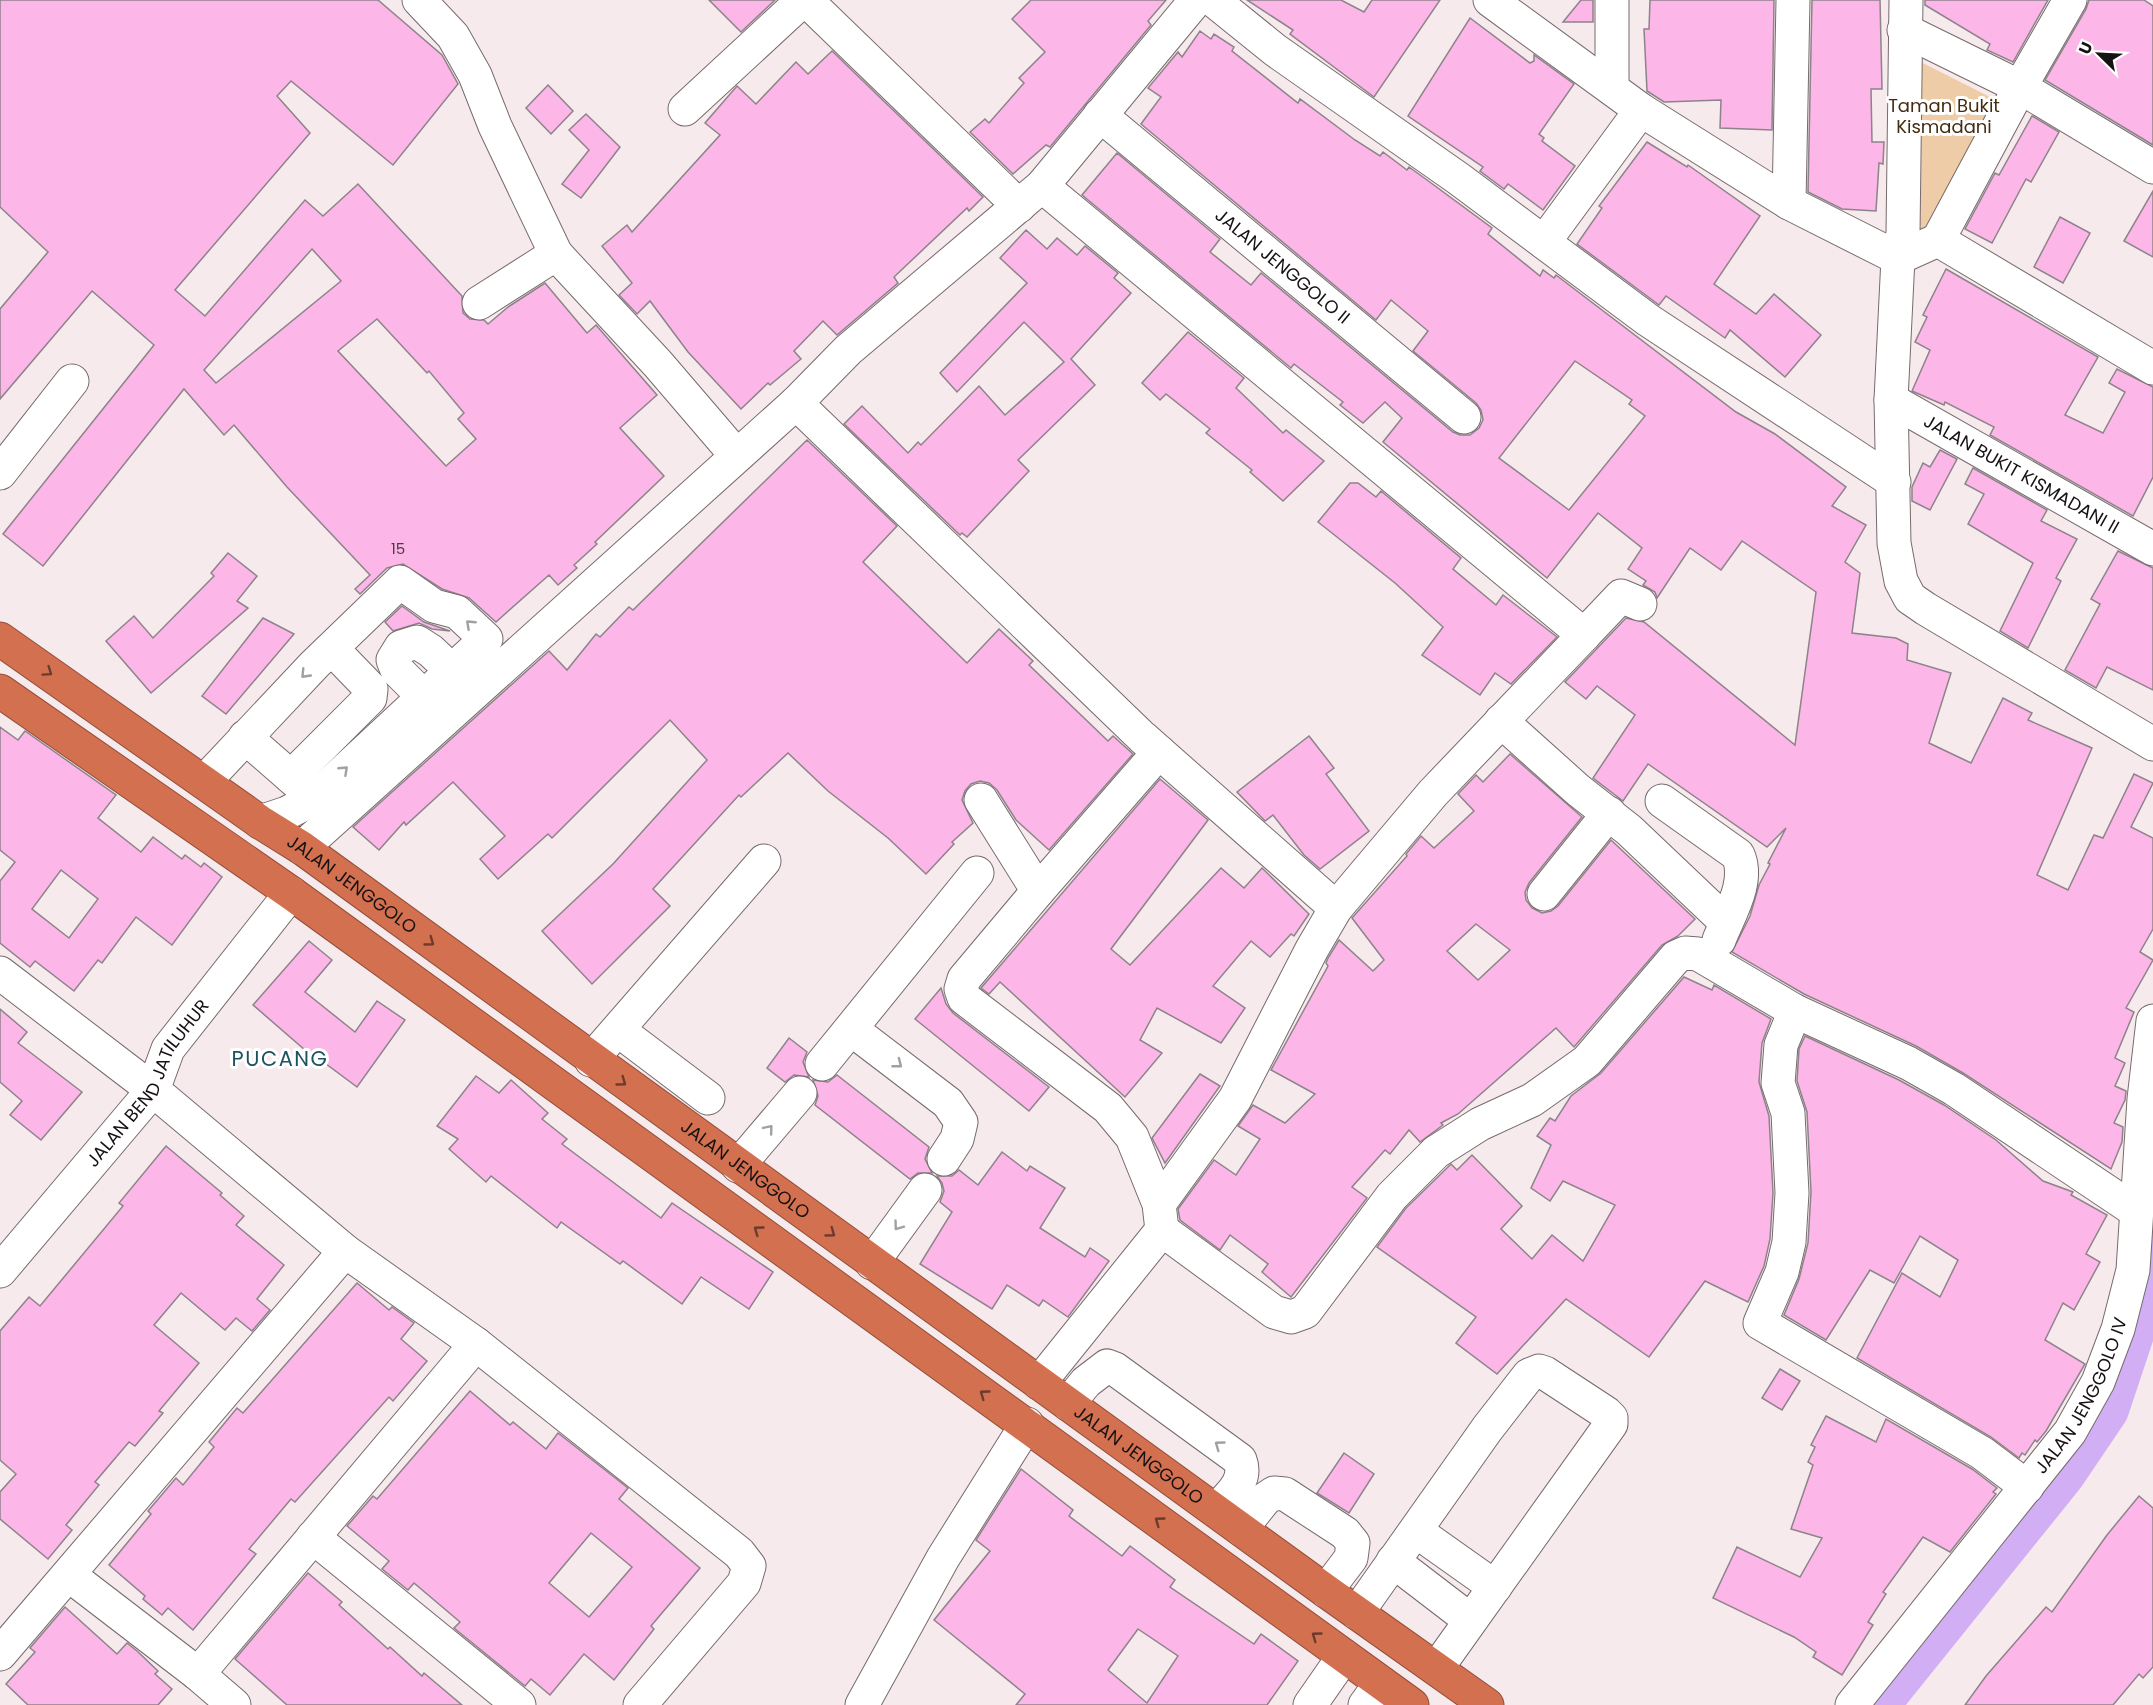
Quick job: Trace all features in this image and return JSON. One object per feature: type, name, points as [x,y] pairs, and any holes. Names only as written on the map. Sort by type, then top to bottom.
[{"type":"highway","name":"JALAN JENGGOLO","points":[[0,639],[260,822],[302,848],[591,1060],[1487,1705]]},
{"type":"highway","points":[[0,691],[291,893],[1344,1656],[1373,1694],[1412,1705]]},
{"type":"street","points":[[419,0],[453,36],[475,75],[495,126],[556,254],[658,364],[736,455]]},
{"type":"street","points":[[685,109],[804,0],[1031,196],[1584,635]]},
{"type":"street","points":[[302,848],[796,403],[848,350],[1031,196],[1196,0]]},
{"type":"street","points":[[1213,0],[1275,50],[1459,179],[1648,320],[1894,482]]},
{"type":"street","points":[[1490,0],[1641,110],[1789,203],[1898,258]]},
{"type":"street","points":[[1612,0],[1612,87]]},
{"type":"street","points":[[1789,203],[1793,0]]},
{"type":"street","points":[[1898,258],[1938,240],[2020,87],[2070,0]]},
{"type":"street","points":[[1905,15],[2153,167]]},
{"type":"street","points":[[1905,15],[1903,233],[1898,258],[1891,400],[1894,543],[1901,581],[1910,597],[1962,631],[2153,744]]},
{"type":"street","points":[[1544,242],[1641,110]]},
{"type":"street","name":"JALAN JENGGOLO II","points":[[1100,115],[1464,417]]},
{"type":"street","points":[[1938,240],[2153,368]]},
{"type":"street","points":[[479,303],[556,254]]},
{"type":"street","points":[[0,473],[72,381]]},
{"type":"street","name":"JALAN BUKIT KISMADANI II","points":[[1891,400],[2153,549]]},
{"type":"street","points":[[796,403],[1159,752],[1336,908]]},
{"type":"street","points":[[204,782],[328,652],[400,582],[434,606],[457,612],[486,639],[423,696],[303,788]]},
{"type":"street","points":[[1040,1383],[1161,1217],[1235,1099],[1336,908],[1387,846],[1501,721],[1621,596],[1640,604]]},
{"type":"street","points":[[423,696],[397,669],[393,660],[400,647],[417,642],[431,651],[451,670]]},
{"type":"street","points":[[260,822],[287,813],[370,698],[371,689],[341,658],[328,652]]},
{"type":"street","points":[[1501,721],[1584,795],[1609,813],[1726,922]]},
{"type":"street","points":[[245,737],[303,788]]},
{"type":"street","points":[[1159,752],[1038,891],[964,980],[961,989],[964,998],[1108,1108],[1132,1137],[1161,1217],[1274,1312],[1291,1317],[1305,1312],[1392,1196],[1436,1152],[1479,1124],[1532,1100],[1587,1061],[1676,957],[1685,953],[1698,954],[1795,1011],[1908,1063],[1954,1089],[2136,1211]]},
{"type":"street","points":[[981,800],[1038,891]]},
{"type":"street","points":[[1662,801],[1738,855],[1743,867],[1742,882],[1711,961]]},
{"type":"street","points":[[1544,894],[1609,813]]},
{"type":"street","points":[[591,1060],[764,861]]},
{"type":"street","points":[[822,1064],[977,873]]},
{"type":"street","name":"JALAN BEND JATILUHUR","points":[[0,1270],[153,1090],[168,1049],[291,893]]},
{"type":"street","points":[[0,973],[153,1090],[345,1251],[476,1344],[739,1552],[749,1566],[744,1583],[640,1705]]},
{"type":"street","points":[[1795,1011],[1781,1045],[1778,1083],[1788,1113],[1792,1192],[1789,1242],[1782,1272],[1757,1331],[1982,1453],[2027,1487]]},
{"type":"street","name":"JALAN JENGGOLO IV","points":[[1852,1705],[2070,1432],[2098,1382],[2130,1288],[2133,1270],[2144,1099],[2153,1021]]},
{"type":"street","points":[[852,1029],[948,1103],[956,1112],[961,1122],[959,1130],[944,1159]]},
{"type":"street","points":[[618,1030],[708,1098]]},
{"type":"street","points":[[738,1166],[800,1093]]},
{"type":"street","points":[[872,1263],[925,1190]]},
{"type":"street","points":[[0,1654],[345,1251]]},
{"type":"street","points":[[198,1674],[476,1344]]},
{"type":"street","points":[[1068,1404],[1098,1371],[1107,1366],[1115,1369],[1240,1460],[1244,1470],[1229,1520]]},
{"type":"street","points":[[1357,1613],[1487,1429],[1529,1375],[1539,1371],[1545,1373],[1606,1413],[1611,1418],[1611,1424],[1437,1668]]},
{"type":"street","points":[[862,1705],[944,1558],[1026,1424]]},
{"type":"street","points":[[1229,1520],[1274,1493],[1285,1494],[1345,1533],[1353,1543],[1351,1558],[1326,1591]]},
{"type":"street","points":[[1416,1531],[1495,1587]]},
{"type":"street","points":[[313,1537],[519,1705]]},
{"type":"street","points":[[1394,1561],[1470,1620]]},
{"type":"street","points":[[69,1575],[198,1674],[234,1705]]},
{"type":"street","points":[[1310,1705],[1344,1656]]},
{"type":"green space","name":"Taman Bukit Kismadani","points":[[1907,55],[1996,100],[1924,230],[1906,221]]},
{"type":"building","points":[[0,0],[378,0],[442,55],[458,84],[393,165],[291,81],[277,96],[310,133],[175,290],[205,316],[305,200],[323,216],[358,184],[462,296],[463,313],[470,319],[484,320],[488,324],[508,307],[545,283],[587,333],[596,325],[657,395],[620,428],[664,476],[595,542],[597,544],[574,565],[577,568],[558,585],[549,575],[496,622],[469,598],[442,589],[403,564],[387,568],[360,594],[355,589],[370,575],[287,487],[234,425],[224,435],[184,389],[43,566],[3,534],[154,345],[92,291],[0,399],[0,309],[48,252],[0,207]],"holes":[[[312,249],[341,281],[216,383],[204,370]],[[377,319],[427,373],[429,371],[464,413],[458,419],[476,439],[446,466],[338,351]]]},
{"type":"building","points":[[709,0],[775,0],[741,32]]},
{"type":"building","points":[[1031,0],[1166,0],[1148,21],[1151,25],[1050,147],[1046,145],[1013,174],[970,132],[985,119],[989,123],[1024,83],[1019,78],[1045,52],[1012,19]]},
{"type":"building","points":[[1247,0],[1341,0],[1364,12],[1372,0],[1440,0],[1374,97],[1290,34],[1293,30]]},
{"type":"building","points":[[1581,0],[1593,0],[1593,22],[1563,22]]},
{"type":"building","points":[[1650,0],[1774,0],[1772,130],[1720,128],[1721,100],[1664,102],[1647,91],[1644,29],[1649,29]]},
{"type":"building","points":[[1812,0],[1880,0],[1882,89],[1871,89],[1872,142],[1884,142],[1883,164],[1879,163],[1876,211],[1842,209],[1808,192]]},
{"type":"building","points":[[1925,0],[2048,0],[2013,62],[1987,50],[1990,44],[1925,5]]},
{"type":"building","points":[[2089,0],[2144,0],[2153,6],[2153,145],[2045,80]]},
{"type":"building","points":[[1470,18],[1530,63],[1534,61],[1534,55],[1574,84],[1539,134],[1544,138],[1542,141],[1575,166],[1543,210],[1508,184],[1504,189],[1480,171],[1483,167],[1408,116]]},
{"type":"building","points":[[1200,31],[1211,39],[1214,34],[1234,47],[1232,51],[1298,103],[1300,99],[1380,156],[1383,152],[1407,170],[1409,167],[1492,228],[1488,234],[1540,276],[1543,270],[1554,278],[1556,275],[1736,412],[1775,434],[1846,487],[1832,506],[1866,525],[1845,562],[1860,573],[1852,633],[1896,638],[1908,644],[1907,660],[1951,673],[1929,743],[1971,763],[2003,698],[2032,713],[2028,720],[2092,748],[2037,875],[2068,890],[2094,835],[2103,838],[2134,774],[2153,783],[2131,827],[2153,838],[2153,929],[2140,952],[2153,960],[2126,1008],[2134,1012],[2115,1058],[2125,1063],[2115,1086],[2126,1091],[2125,1100],[2114,1123],[2123,1127],[2122,1142],[2111,1169],[1963,1073],[1916,1046],[1804,994],[1732,952],[1750,916],[1759,885],[1770,864],[1768,863],[1786,828],[1767,847],[1648,764],[1623,801],[1593,778],[1635,715],[1597,686],[1586,699],[1565,682],[1626,618],[1644,622],[1795,745],[1816,592],[1742,541],[1721,570],[1690,548],[1657,598],[1655,592],[1643,585],[1646,581],[1628,569],[1642,548],[1598,513],[1547,578],[1383,442],[1402,418],[1385,402],[1363,423],[1340,405],[1343,402],[1294,364],[1291,368],[1082,195],[1117,153],[1220,239],[1210,252],[1251,285],[1261,273],[1453,432],[1470,435],[1479,428],[1483,420],[1481,410],[1476,403],[1413,351],[1428,331],[1391,300],[1376,320],[1141,124],[1161,97],[1148,88],[1178,52],[1182,57]],"holes":[[[1575,361],[1632,400],[1629,404],[1645,416],[1569,510],[1499,458]]]},
{"type":"building","points":[[832,51],[983,197],[969,211],[967,208],[894,277],[898,283],[837,335],[823,321],[794,351],[801,359],[770,385],[768,383],[741,409],[688,352],[650,301],[637,314],[619,295],[632,283],[602,246],[627,225],[632,232],[720,135],[705,123],[737,86],[756,104],[796,62],[808,74]]},
{"type":"building","points":[[548,85],[573,111],[551,134],[526,108]]},
{"type":"building","points":[[586,114],[620,147],[581,198],[562,184],[589,150],[569,130]]},
{"type":"building","points":[[2032,116],[2059,132],[2031,182],[2026,179],[1992,243],[1965,229],[1995,173],[1999,175]]},
{"type":"building","points":[[1647,142],[1687,167],[1688,165],[1760,216],[1714,284],[1756,314],[1774,294],[1821,335],[1785,377],[1730,330],[1725,338],[1666,296],[1659,305],[1577,244],[1602,208],[1599,206]]},
{"type":"building","points":[[2153,191],[2153,257],[2124,241]]},
{"type":"building","points":[[2060,217],[2090,233],[2063,283],[2034,267]]},
{"type":"building","points":[[1026,230],[1047,249],[1057,238],[1077,255],[1085,246],[1118,273],[1114,278],[1131,293],[1071,359],[1095,385],[1018,460],[1029,471],[967,537],[962,533],[960,535],[844,424],[862,406],[908,453],[918,442],[921,445],[979,386],[1005,415],[1064,362],[1024,322],[957,392],[940,373],[1027,283],[1000,258]]},
{"type":"building","points":[[1946,269],[2098,357],[2065,415],[2103,433],[2125,392],[2109,383],[2117,369],[2153,387],[2153,477],[2133,516],[1990,435],[1994,427],[1945,402],[1944,405],[1912,391],[1930,350],[1915,342],[1927,317],[1923,315]]},
{"type":"building","points":[[1188,332],[1244,378],[1236,388],[1283,433],[1286,430],[1324,461],[1283,501],[1250,472],[1252,470],[1206,433],[1210,429],[1166,394],[1160,400],[1142,383]]},
{"type":"building","points":[[807,440],[897,526],[863,562],[967,663],[999,629],[1033,661],[1029,665],[1108,741],[1113,736],[1133,754],[1049,850],[1016,820],[997,790],[989,783],[980,781],[971,784],[962,800],[973,823],[952,842],[954,844],[926,874],[888,838],[828,791],[788,753],[741,797],[739,795],[653,889],[670,906],[592,984],[542,931],[613,864],[707,760],[670,720],[552,838],[548,834],[498,879],[480,859],[505,836],[453,782],[406,825],[404,822],[379,850],[353,827],[549,651],[567,670],[596,634],[600,637],[629,607],[633,610]]},
{"type":"building","points":[[1940,450],[1957,459],[1930,510],[1912,501],[1912,487],[1923,463],[1930,467]]},
{"type":"building","points":[[1973,468],[2047,510],[2041,521],[2077,539],[2056,578],[2061,581],[2028,648],[2000,631],[2033,563],[1968,524],[1984,494],[1965,484]]},
{"type":"building","points":[[1350,483],[1358,483],[1376,497],[1381,491],[1461,558],[1453,569],[1496,605],[1503,595],[1557,637],[1511,684],[1495,673],[1480,695],[1422,655],[1443,627],[1395,583],[1318,522]]},
{"type":"building","points":[[2118,551],[2153,568],[2153,690],[2107,667],[2096,688],[2065,670],[2100,604],[2091,599]]},
{"type":"building","points":[[228,553],[257,576],[237,601],[248,608],[151,693],[106,641],[134,616],[153,638],[214,576],[211,573]]},
{"type":"building","points":[[402,606],[424,622],[450,631],[432,629],[419,623],[393,631],[385,622]]},
{"type":"building","points":[[263,618],[294,634],[226,714],[202,696]]},
{"type":"building","points":[[0,727],[18,740],[25,731],[116,795],[98,818],[141,852],[153,837],[182,859],[185,855],[201,867],[204,863],[222,877],[172,945],[136,917],[102,963],[98,960],[74,991],[35,961],[30,967],[0,943],[0,881],[15,862],[0,850]],"holes":[[[61,870],[98,899],[69,938],[32,909]]]},
{"type":"building","points":[[1309,736],[1334,768],[1326,774],[1369,831],[1320,869],[1304,855],[1273,815],[1265,821],[1237,792]]},
{"type":"building","points":[[1510,754],[1582,817],[1529,883],[1525,892],[1526,900],[1532,908],[1542,913],[1558,906],[1611,840],[1695,919],[1678,936],[1662,945],[1574,1047],[1556,1028],[1458,1114],[1441,1123],[1443,1125],[1420,1142],[1409,1130],[1390,1154],[1385,1150],[1352,1187],[1367,1198],[1291,1297],[1262,1272],[1268,1264],[1230,1235],[1220,1250],[1180,1220],[1178,1209],[1214,1160],[1236,1175],[1260,1139],[1238,1126],[1253,1105],[1285,1123],[1315,1094],[1271,1070],[1328,966],[1326,963],[1328,958],[1339,940],[1373,971],[1384,960],[1352,918],[1407,856],[1406,854],[1421,836],[1434,848],[1474,811],[1458,794],[1476,775],[1483,782]],"holes":[[[1476,924],[1510,950],[1478,980],[1447,951]]]},
{"type":"building","points":[[1160,779],[1208,820],[1111,949],[1130,965],[1221,868],[1244,888],[1262,868],[1309,914],[1294,936],[1291,934],[1270,957],[1251,941],[1213,986],[1245,1008],[1221,1043],[1157,1008],[1140,1040],[1162,1053],[1125,1097],[1000,982],[989,994],[981,988]]},
{"type":"building","points":[[309,941],[332,960],[305,992],[355,1032],[377,1001],[405,1020],[357,1087],[322,1061],[320,1063],[253,1005]]},
{"type":"building","points":[[1684,977],[1712,990],[1714,985],[1771,1019],[1762,1043],[1759,1082],[1769,1116],[1773,1193],[1770,1239],[1764,1266],[1748,1302],[1705,1281],[1649,1357],[1566,1299],[1497,1374],[1456,1343],[1476,1317],[1377,1247],[1406,1208],[1451,1164],[1457,1170],[1472,1155],[1522,1206],[1501,1229],[1532,1259],[1552,1235],[1583,1261],[1615,1205],[1563,1181],[1550,1201],[1531,1188],[1551,1145],[1537,1136],[1550,1118],[1555,1121],[1571,1096],[1601,1073]]},
{"type":"building","points":[[941,988],[946,1004],[953,1013],[1049,1087],[1029,1111],[915,1019]]},
{"type":"building","points":[[0,1009],[27,1032],[18,1043],[82,1092],[41,1140],[10,1115],[22,1101],[0,1082]]},
{"type":"building","points":[[1805,1036],[1899,1080],[1944,1105],[1996,1140],[2043,1181],[2073,1192],[2071,1195],[2107,1215],[2086,1254],[2100,1262],[2074,1310],[2063,1303],[2045,1340],[2085,1364],[2046,1431],[2037,1442],[2035,1440],[2025,1455],[2022,1453],[2019,1458],[1991,1437],[1857,1358],[1902,1273],[1940,1297],[1958,1260],[1920,1236],[1894,1283],[1870,1270],[1826,1340],[1784,1315],[1799,1279],[1808,1243],[1811,1192],[1807,1112],[1797,1081],[1799,1049]]},
{"type":"building","points":[[789,1038],[807,1052],[803,1062],[809,1077],[794,1075],[785,1082],[767,1068]]},
{"type":"building","points":[[1200,1074],[1220,1086],[1165,1163],[1152,1138]]},
{"type":"building","points":[[837,1075],[929,1147],[925,1159],[932,1173],[918,1173],[910,1179],[815,1105],[818,1096],[813,1080],[828,1082]]},
{"type":"building","points":[[476,1076],[499,1093],[511,1080],[548,1113],[542,1119],[567,1139],[562,1144],[661,1218],[672,1203],[773,1272],[749,1309],[701,1277],[682,1304],[623,1261],[620,1264],[561,1222],[557,1228],[491,1176],[486,1182],[449,1149],[458,1139],[437,1126]]},
{"type":"building","points":[[166,1146],[222,1193],[220,1195],[244,1216],[236,1225],[284,1265],[257,1299],[270,1310],[252,1331],[236,1318],[225,1330],[181,1293],[154,1325],[199,1363],[159,1411],[163,1413],[135,1446],[129,1442],[95,1482],[99,1485],[66,1525],[72,1530],[48,1559],[0,1519],[0,1492],[16,1474],[0,1460],[0,1331],[29,1297],[40,1306],[123,1206],[119,1203]]},
{"type":"building","points":[[1002,1152],[1027,1171],[1030,1166],[1065,1188],[1040,1228],[1085,1257],[1090,1248],[1109,1261],[1068,1317],[1043,1300],[1039,1306],[1007,1285],[992,1309],[920,1264],[952,1212],[940,1202],[944,1191],[937,1176],[952,1176],[959,1170],[978,1185]]},
{"type":"building","points":[[357,1283],[389,1310],[392,1307],[414,1323],[401,1339],[427,1361],[393,1401],[389,1397],[295,1502],[291,1499],[249,1549],[256,1554],[193,1630],[168,1608],[162,1615],[143,1599],[145,1596],[109,1565],[151,1514],[148,1511],[176,1478],[183,1485],[214,1447],[209,1442],[237,1408],[243,1413]]},
{"type":"building","points":[[1780,1369],[1800,1381],[1782,1410],[1762,1398]]},
{"type":"building","points":[[470,1391],[510,1425],[513,1422],[546,1449],[558,1433],[628,1488],[619,1499],[700,1568],[651,1626],[654,1629],[614,1680],[584,1654],[550,1695],[531,1679],[525,1686],[454,1628],[460,1622],[414,1583],[408,1590],[382,1569],[389,1561],[347,1526],[373,1496],[377,1499]],"holes":[[[591,1533],[632,1567],[589,1617],[549,1583]]]},
{"type":"building","points":[[1826,1416],[1876,1442],[1886,1419],[1972,1469],[1997,1488],[1993,1492],[1996,1494],[1950,1552],[1923,1537],[1883,1592],[1886,1594],[1868,1622],[1873,1625],[1842,1675],[1813,1657],[1816,1652],[1794,1637],[1713,1598],[1737,1547],[1800,1577],[1822,1538],[1791,1529],[1813,1465],[1808,1462],[1815,1447],[1811,1445]]},
{"type":"building","points":[[1344,1453],[1374,1474],[1349,1513],[1317,1493]]},
{"type":"building","points":[[1021,1469],[1073,1510],[1069,1516],[1122,1556],[1130,1546],[1175,1580],[1170,1587],[1254,1644],[1261,1634],[1298,1661],[1267,1705],[1016,1705],[1025,1694],[934,1620],[990,1551],[976,1540]],"holes":[[[1138,1629],[1178,1656],[1147,1703],[1108,1670]]]},
{"type":"building","points":[[2139,1496],[2153,1508],[2153,1667],[2143,1678],[2139,1674],[2113,1705],[1965,1705],[1986,1676],[2046,1607],[2052,1612],[2107,1535]]},
{"type":"building","points":[[308,1573],[342,1602],[339,1605],[388,1649],[390,1647],[422,1676],[424,1673],[462,1705],[287,1705],[235,1659]]},
{"type":"building","points":[[65,1607],[117,1654],[127,1643],[158,1671],[155,1674],[172,1689],[158,1705],[28,1705],[6,1684],[35,1652],[30,1648]]},
{"type":"waterway","points":[[1875,1705],[2061,1474],[2105,1409],[2135,1319],[2153,1225]]},
{"type":"district","name":"PUCANG","points":[[280,1059]]}]
